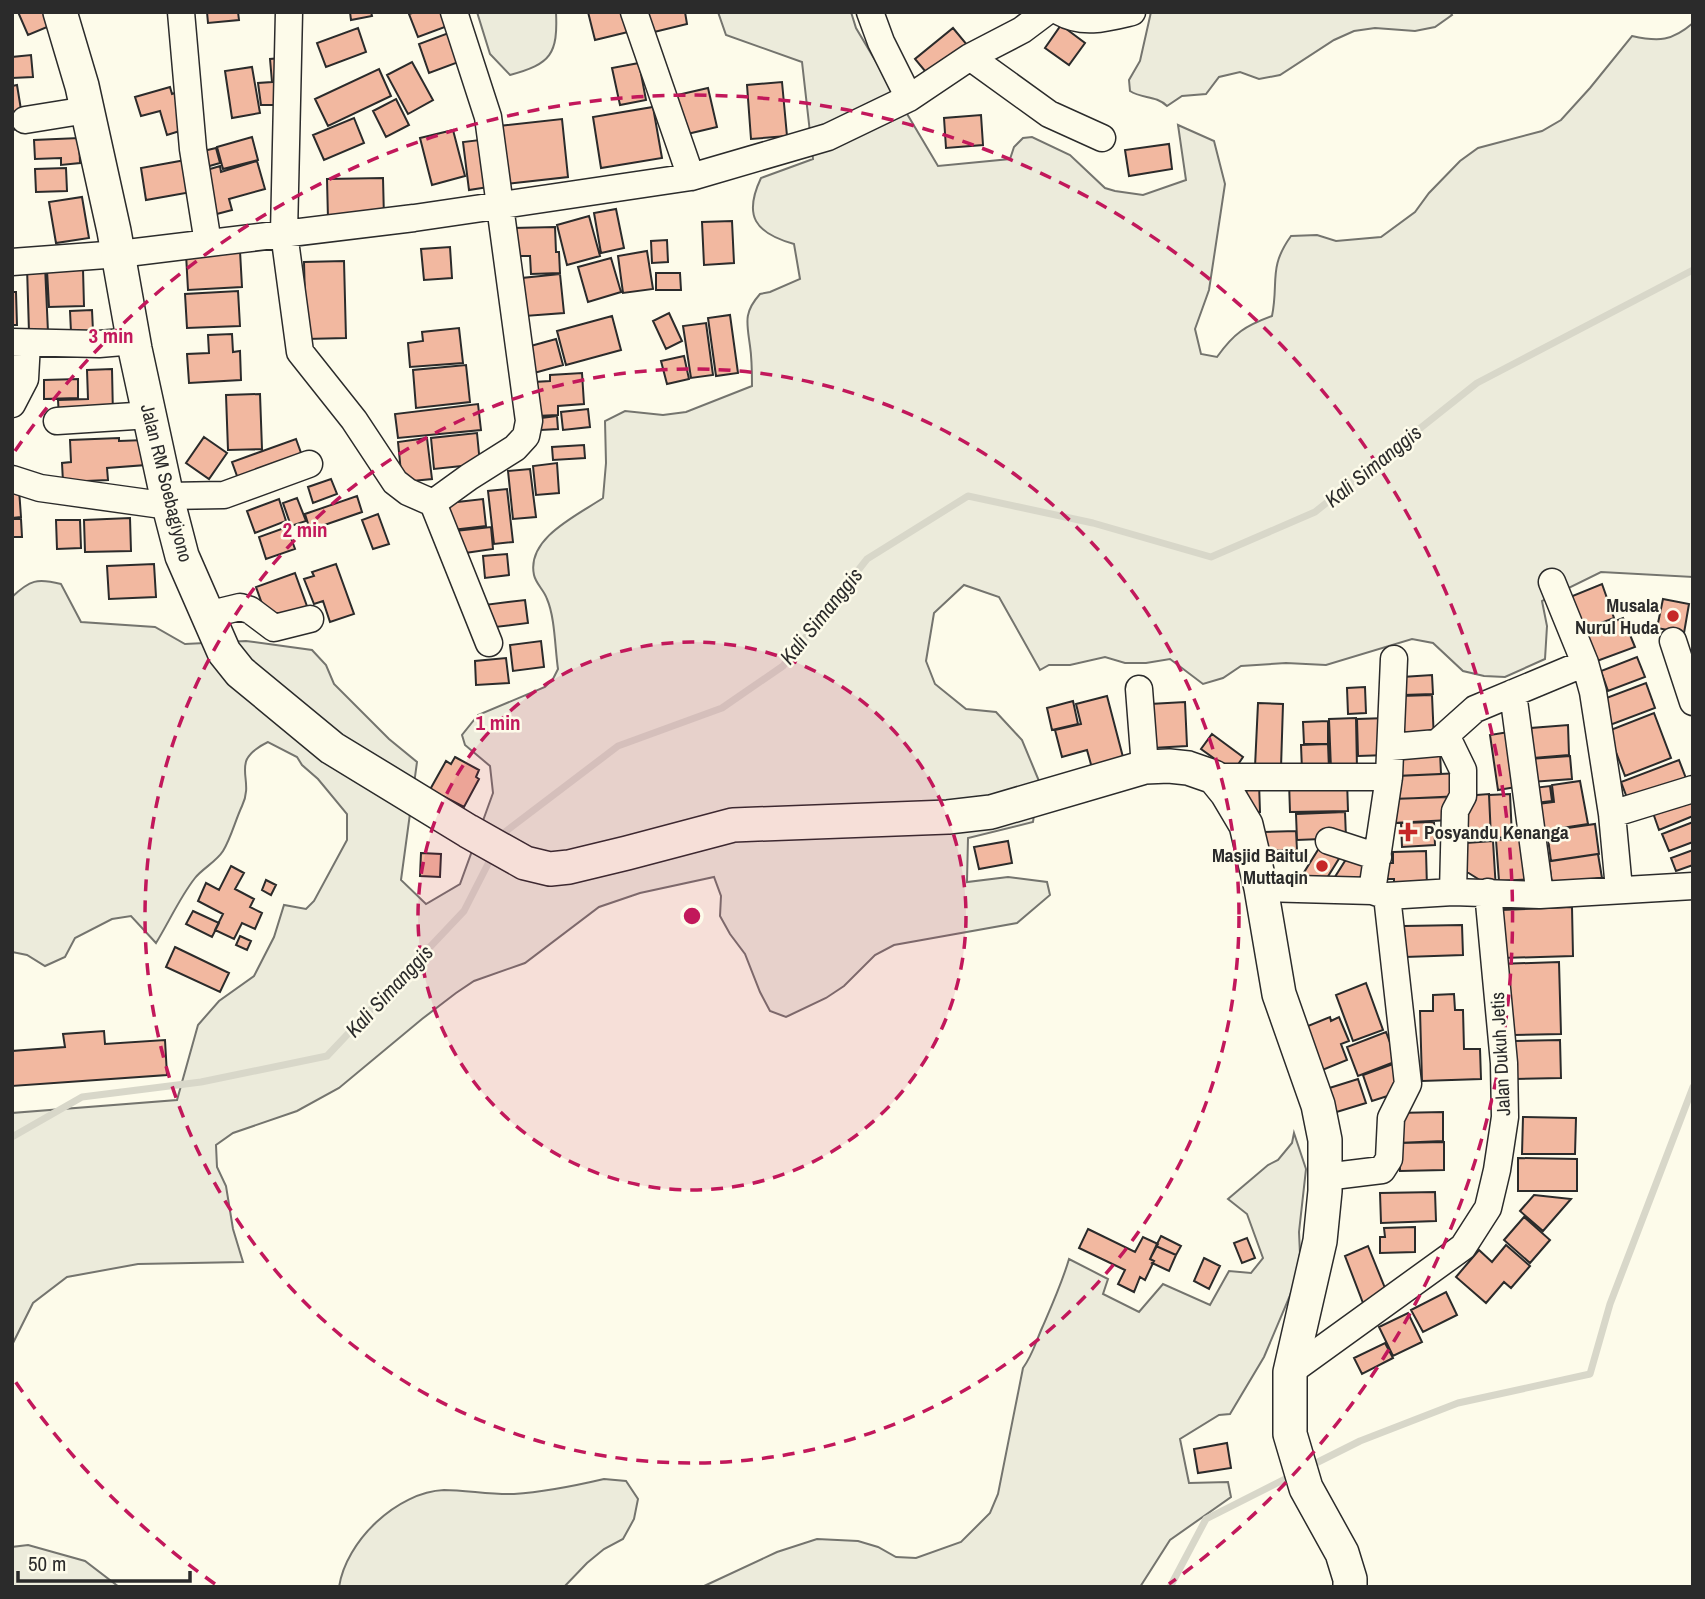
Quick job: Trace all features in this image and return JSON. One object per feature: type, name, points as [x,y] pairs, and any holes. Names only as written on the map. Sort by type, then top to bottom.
[{"type":"main road","name":"Jalan RM Soebagiyono","points":[[60,12],[88,110],[168,501],[183,556],[224,652],[240,672],[332,748],[468,831],[526,863],[550,869],[569,867],[733,825],[948,817],[991,812],[1145,767]]},
{"type":"main road","points":[[1145,767],[1179,767],[1214,777],[1246,825],[1261,888],[1279,994],[1305,1063],[1320,1114],[1325,1140],[1320,1241],[1290,1372],[1290,1434],[1306,1488],[1342,1553],[1350,1587]]},
{"type":"street","points":[[181,12],[193,149],[208,243]]},
{"type":"street","points":[[289,12],[284,233],[300,352],[354,420],[395,482],[408,492],[433,503],[489,643]]},
{"type":"street","points":[[433,503],[515,448],[526,436],[529,421],[488,117],[454,12]]},
{"type":"street","points":[[634,12],[691,177]]},
{"type":"street","points":[[870,12],[881,43],[909,98]]},
{"type":"street","points":[[12,262],[119,254],[208,243],[691,177],[828,137],[909,98],[970,57],[1022,30],[1046,12]]},
{"type":"street","points":[[1060,12],[1072,19],[1088,20],[1106,19],[1132,12]]},
{"type":"street","points":[[970,57],[1049,114],[1102,138]]},
{"type":"street","points":[[25,120],[88,110]]},
{"type":"street","points":[[12,404],[25,379],[20,342],[99,344],[135,341]]},
{"type":"street","points":[[57,421],[150,415]]},
{"type":"street","points":[[12,479],[40,488],[168,501],[224,495],[309,464]]},
{"type":"street","points":[[1552,582],[1585,663],[1593,692],[1612,814],[1619,889]]},
{"type":"street","points":[[207,615],[240,607],[250,610],[274,628],[310,619]]},
{"type":"street","points":[[1673,641],[1693,702]]},
{"type":"street","points":[[1325,1177],[1382,1170],[1389,1159],[1391,1118],[1408,1084],[1379,894],[1378,857],[1389,777],[1394,659]]},
{"type":"street","points":[[1391,747],[1437,743],[1475,709],[1585,663]]},
{"type":"street","points":[[1139,689],[1145,767]]},
{"type":"street","points":[[1513,693],[1540,895]]},
{"type":"street","points":[[1446,734],[1463,770],[1463,796],[1455,811],[1453,892]]},
{"type":"street","points":[[1214,777],[1389,777]]},
{"type":"street","points":[[1612,814],[1693,789]]},
{"type":"street","points":[[1329,841],[1378,857]]},
{"type":"street","points":[[1261,888],[1379,894],[1488,892],[1540,895],[1693,886]]},
{"type":"street","name":"Jalan Dukuh Jetis","points":[[1290,1372],[1463,1247],[1488,1208],[1505,1117],[1504,1062],[1488,892]]},
{"type":"shaded area","points":[[477,12],[556,12],[555,38],[549,55],[535,66],[510,75],[490,54]]},
{"type":"shaded area","points":[[718,12],[851,12],[856,28],[938,166],[1010,159],[1014,147],[1023,138],[1032,137],[1070,155],[1105,188],[1143,195],[1186,180],[1178,125],[1214,141],[1225,184],[1209,290],[1195,329],[1201,354],[1217,357],[1241,331],[1272,316],[1279,257],[1291,236],[1317,235],[1336,241],[1381,237],[1415,212],[1460,161],[1478,148],[1542,131],[1561,120],[1632,36],[1650,39],[1672,37],[1693,23],[1693,577],[1601,572],[1542,601],[1547,626],[1545,659],[1505,677],[1463,671],[1433,643],[1412,639],[1326,665],[1286,663],[1241,666],[1223,678],[1203,684],[1170,659],[1125,663],[1105,657],[1070,665],[1049,665],[1040,670],[999,597],[964,585],[934,613],[926,661],[935,684],[966,709],[996,712],[1022,740],[1039,781],[1033,822],[968,838],[967,882],[1008,877],[1047,882],[1050,895],[1017,923],[894,945],[875,955],[844,986],[826,998],[786,1017],[770,1011],[745,954],[720,916],[721,896],[714,877],[640,893],[599,907],[525,963],[474,981],[456,993],[339,1088],[297,1111],[233,1133],[216,1145],[217,1167],[226,1186],[233,1229],[243,1262],[138,1264],[67,1277],[33,1303],[12,1345],[12,1113],[177,1100],[198,1025],[219,1001],[254,976],[274,937],[284,905],[306,909],[314,901],[347,840],[347,814],[297,757],[268,742],[256,749],[245,763],[245,796],[226,846],[190,885],[156,943],[131,916],[112,919],[75,938],[65,957],[45,966],[27,955],[12,952],[12,597],[34,582],[53,582],[61,584],[81,622],[155,627],[185,644],[246,641],[312,650],[326,665],[334,684],[389,739],[417,762],[401,880],[426,904],[460,884],[493,793],[490,766],[465,745],[462,735],[478,715],[545,687],[558,669],[550,606],[535,578],[534,562],[538,550],[556,529],[603,498],[605,421],[625,411],[663,415],[686,412],[752,386],[747,324],[751,307],[760,294],[800,279],[794,244],[781,240],[762,228],[753,213],[753,203],[761,178],[813,159],[802,62],[726,35]]},
{"type":"shaded area","points":[[1151,12],[1450,12],[1452,15],[1435,27],[1415,31],[1375,28],[1354,31],[1334,40],[1280,75],[1259,79],[1240,72],[1219,77],[1206,94],[1182,96],[1167,106],[1158,100],[1130,91],[1129,80],[1140,61]]},
{"type":"shaded area","points":[[1294,1133],[1306,1169],[1299,1232],[1300,1254],[1294,1286],[1264,1357],[1230,1414],[1219,1415],[1180,1439],[1189,1483],[1228,1482],[1231,1497],[1170,1540],[1140,1587],[702,1587],[777,1552],[817,1539],[858,1541],[878,1547],[896,1557],[916,1558],[961,1542],[990,1513],[998,1494],[1023,1368],[1034,1349],[1069,1259],[1108,1279],[1103,1294],[1139,1312],[1163,1284],[1210,1305],[1229,1271],[1251,1273],[1263,1258],[1247,1214],[1228,1199],[1268,1165],[1278,1160],[1292,1143]]},
{"type":"shaded area","points":[[604,1479],[626,1481],[638,1499],[634,1519],[623,1539],[604,1549],[564,1587],[339,1587],[352,1553],[363,1537],[392,1509],[426,1493],[444,1490],[514,1494]]},
{"type":"shaded area","points":[[28,1545],[85,1561],[119,1587],[12,1587],[12,1547]]},
{"type":"building","points":[[18,12],[46,12],[52,25],[28,35]]},
{"type":"building","points":[[207,12],[238,12],[239,20],[208,23]]},
{"type":"building","points":[[350,12],[371,12],[372,16],[351,20]]},
{"type":"building","points":[[448,12],[453,24],[418,37],[409,14]]},
{"type":"building","points":[[588,12],[623,12],[628,32],[595,40]]},
{"type":"building","points":[[646,12],[685,12],[687,24],[650,33]]},
{"type":"building","points":[[1061,25],[1085,43],[1069,65],[1045,48]]},
{"type":"building","points":[[358,28],[366,52],[326,67],[317,43]]},
{"type":"building","points":[[953,28],[968,46],[930,77],[915,59]]},
{"type":"building","points":[[454,31],[464,60],[429,73],[419,44]]},
{"type":"building","points":[[31,55],[33,77],[12,78],[12,57]]},
{"type":"building","points":[[281,58],[284,105],[261,105],[258,83],[272,82],[270,59]]},
{"type":"building","points":[[412,62],[433,100],[408,114],[387,75]]},
{"type":"building","points":[[639,63],[646,100],[620,105],[612,68]]},
{"type":"building","points":[[252,67],[260,113],[232,118],[225,71]]},
{"type":"building","points":[[379,69],[391,96],[328,126],[315,99]]},
{"type":"building","points":[[782,82],[787,136],[751,139],[747,85]]},
{"type":"building","points":[[17,85],[24,128],[12,130],[12,86]]},
{"type":"building","points":[[170,87],[172,94],[175,93],[186,129],[167,135],[160,111],[141,116],[135,97]]},
{"type":"building","points":[[708,88],[717,127],[683,135],[673,96]]},
{"type":"building","points":[[396,99],[409,125],[386,137],[373,111]]},
{"type":"building","points":[[653,107],[662,158],[601,168],[593,117]]},
{"type":"building","points":[[981,115],[983,145],[946,148],[944,118]]},
{"type":"building","points":[[354,118],[364,143],[324,160],[313,135]]},
{"type":"building","points":[[562,119],[568,177],[505,184],[499,126]]},
{"type":"building","points":[[453,130],[465,176],[432,185],[420,138]]},
{"type":"building","points":[[252,137],[258,160],[223,169],[217,147]]},
{"type":"building","points":[[79,138],[80,163],[61,165],[61,158],[35,159],[34,140]]},
{"type":"building","points":[[488,139],[495,186],[469,190],[463,142]]},
{"type":"building","points":[[1169,144],[1172,169],[1129,176],[1125,150]]},
{"type":"building","points":[[216,148],[220,163],[199,169],[195,153]]},
{"type":"building","points":[[191,159],[197,191],[146,200],[141,168]]},
{"type":"building","points":[[257,161],[265,189],[229,199],[232,210],[213,215],[200,172],[220,166],[221,172]]},
{"type":"building","points":[[66,168],[67,191],[36,192],[35,169]]},
{"type":"building","points":[[383,178],[384,218],[328,219],[327,179]]},
{"type":"building","points":[[82,197],[89,238],[56,243],[49,202]]},
{"type":"building","points":[[616,209],[624,248],[601,253],[594,213]]},
{"type":"building","points":[[589,216],[600,256],[567,265],[557,225]]},
{"type":"building","points":[[732,221],[734,263],[704,265],[702,222]]},
{"type":"building","points":[[555,227],[560,273],[531,274],[530,256],[514,256],[513,228]]},
{"type":"building","points":[[667,240],[668,262],[652,263],[651,241]]},
{"type":"building","points":[[450,247],[452,278],[424,280],[421,249]]},
{"type":"building","points":[[240,251],[242,287],[188,290],[186,254]]},
{"type":"building","points":[[647,251],[653,289],[623,293],[618,256]]},
{"type":"building","points":[[611,258],[621,292],[588,302],[578,267]]},
{"type":"building","points":[[344,261],[346,338],[306,339],[304,262]]},
{"type":"building","points":[[45,266],[48,332],[29,332],[27,267]]},
{"type":"building","points":[[83,269],[84,306],[49,307],[47,270]]},
{"type":"building","points":[[656,273],[680,273],[681,290],[656,290]]},
{"type":"building","points":[[560,274],[564,313],[525,316],[522,278]]},
{"type":"building","points":[[238,291],[240,326],[187,328],[185,294]]},
{"type":"building","points":[[12,292],[16,292],[17,325],[12,325]]},
{"type":"building","points":[[92,310],[93,331],[71,332],[70,311]]},
{"type":"building","points":[[669,313],[682,341],[666,349],[653,321]]},
{"type":"building","points":[[730,315],[738,373],[716,376],[708,318]]},
{"type":"building","points":[[612,316],[621,350],[566,365],[557,331]]},
{"type":"building","points":[[706,323],[713,375],[691,378],[683,326]]},
{"type":"building","points":[[459,328],[463,363],[410,367],[408,343],[423,341],[422,332]]},
{"type":"building","points":[[232,334],[233,352],[240,351],[241,380],[189,383],[187,354],[209,353],[208,335]]},
{"type":"building","points":[[556,339],[563,365],[534,373],[527,347]]},
{"type":"building","points":[[684,356],[689,379],[667,384],[661,361]]},
{"type":"building","points":[[466,365],[470,402],[416,408],[413,370]]},
{"type":"building","points":[[112,369],[113,416],[59,417],[58,400],[88,399],[87,370]]},
{"type":"building","points":[[582,373],[584,404],[558,406],[558,415],[536,416],[534,382],[550,381],[550,375]]},
{"type":"building","points":[[78,379],[78,398],[44,399],[44,380]]},
{"type":"building","points":[[260,394],[262,449],[228,450],[226,395]]},
{"type":"building","points":[[478,404],[481,430],[398,438],[395,414]]},
{"type":"building","points":[[588,409],[590,427],[563,430],[561,412]]},
{"type":"building","points":[[557,416],[558,429],[541,430],[541,418]]},
{"type":"building","points":[[477,433],[480,464],[434,469],[431,438]]},
{"type":"building","points":[[204,437],[227,453],[209,479],[186,463]]},
{"type":"building","points":[[119,438],[119,441],[145,440],[146,465],[107,468],[108,480],[63,482],[62,463],[71,462],[70,440]]},
{"type":"building","points":[[427,438],[432,479],[402,482],[398,442]]},
{"type":"building","points":[[296,439],[305,464],[241,487],[232,462]]},
{"type":"building","points":[[584,445],[585,458],[553,460],[552,447]]},
{"type":"building","points":[[557,463],[559,493],[536,495],[533,466]]},
{"type":"building","points":[[530,469],[536,517],[513,519],[508,471]]},
{"type":"building","points":[[331,479],[337,494],[313,503],[308,487]]},
{"type":"building","points":[[19,489],[21,517],[12,518],[12,490]]},
{"type":"building","points":[[507,489],[513,542],[494,544],[488,491]]},
{"type":"building","points":[[357,496],[362,512],[310,530],[305,514]]},
{"type":"building","points":[[297,498],[306,521],[291,526],[283,503]]},
{"type":"building","points":[[279,499],[286,521],[255,533],[247,511]]},
{"type":"building","points":[[483,499],[486,526],[452,530],[449,503]]},
{"type":"building","points":[[378,514],[389,544],[373,549],[362,520]]},
{"type":"building","points":[[130,518],[131,551],[85,552],[84,520]]},
{"type":"building","points":[[12,519],[21,519],[22,537],[12,537]]},
{"type":"building","points":[[56,520],[80,520],[81,548],[57,549]]},
{"type":"building","points":[[287,527],[295,549],[266,559],[259,537]]},
{"type":"building","points":[[491,527],[493,549],[458,554],[455,531]]},
{"type":"building","points":[[507,554],[509,575],[485,578],[483,556]]},
{"type":"building","points":[[154,564],[156,597],[109,599],[107,566]]},
{"type":"building","points":[[336,564],[354,614],[330,622],[323,601],[314,604],[304,579],[314,576],[312,572]]},
{"type":"building","points":[[295,573],[308,609],[269,623],[256,587]]},
{"type":"building","points":[[1602,584],[1614,618],[1583,630],[1570,597]]},
{"type":"building","name":"Musala Nurul Huda","points":[[1663,599],[1689,604],[1684,633],[1657,628]]},
{"type":"building","points":[[525,600],[528,623],[487,628],[484,605]]},
{"type":"building","points":[[1623,618],[1635,647],[1597,661],[1586,632]]},
{"type":"building","points":[[541,641],[544,667],[513,671],[510,645]]},
{"type":"building","points":[[1637,657],[1645,677],[1608,691],[1601,671]]},
{"type":"building","points":[[506,658],[509,683],[476,685],[475,661]]},
{"type":"building","points":[[1432,675],[1433,694],[1403,695],[1402,677]]},
{"type":"building","points":[[1646,683],[1655,708],[1610,725],[1601,700]]},
{"type":"building","points":[[1365,687],[1366,713],[1348,714],[1347,688]]},
{"type":"building","points":[[1432,695],[1434,741],[1403,742],[1401,696]]},
{"type":"building","points":[[1107,696],[1124,761],[1092,768],[1087,750],[1062,757],[1055,730],[1081,724],[1076,704]]},
{"type":"building","points":[[1073,701],[1078,724],[1052,730],[1047,708]]},
{"type":"building","points":[[1185,702],[1187,746],[1152,748],[1150,704]]},
{"type":"building","points":[[1258,703],[1283,704],[1281,768],[1255,767]]},
{"type":"building","points":[[1654,713],[1671,758],[1625,776],[1608,731]]},
{"type":"building","points":[[1356,718],[1357,768],[1331,769],[1329,719]]},
{"type":"building","points":[[1387,718],[1388,755],[1358,756],[1357,719]]},
{"type":"building","points":[[1328,721],[1328,744],[1304,744],[1303,722]]},
{"type":"building","points":[[1568,725],[1569,755],[1533,758],[1531,728]]},
{"type":"building","points":[[1515,731],[1522,786],[1498,790],[1490,735]]},
{"type":"building","points":[[1212,734],[1243,757],[1233,772],[1201,749]]},
{"type":"building","points":[[1328,744],[1329,769],[1302,770],[1301,745]]},
{"type":"building","points":[[1440,752],[1441,774],[1398,776],[1397,754]]},
{"type":"building","points":[[1570,756],[1572,779],[1531,782],[1529,759]]},
{"type":"building","points":[[455,757],[479,770],[476,777],[479,779],[464,807],[443,796],[439,802],[427,795],[446,761],[451,764]]},
{"type":"building","points":[[1679,760],[1687,781],[1629,803],[1621,782]]},
{"type":"building","points":[[1461,773],[1462,796],[1397,799],[1396,776]]},
{"type":"building","points":[[1347,780],[1348,811],[1290,812],[1289,782]]},
{"type":"building","points":[[1580,781],[1588,824],[1542,831],[1538,804],[1554,802],[1552,785]]},
{"type":"building","points":[[1246,783],[1259,783],[1260,812],[1247,813]]},
{"type":"building","points":[[1550,786],[1552,801],[1535,803],[1533,788]]},
{"type":"building","points":[[1489,794],[1491,838],[1466,839],[1464,796]]},
{"type":"building","points":[[1510,794],[1512,837],[1491,838],[1489,795]]},
{"type":"building","points":[[1448,797],[1450,820],[1393,823],[1392,799]]},
{"type":"building","points":[[1693,800],[1693,816],[1659,830],[1652,810]]},
{"type":"building","points":[[1345,812],[1346,838],[1297,840],[1296,814]]},
{"type":"building","points":[[1434,822],[1435,845],[1402,847],[1401,823]]},
{"type":"building","points":[[1693,822],[1693,842],[1669,851],[1662,834]]},
{"type":"building","points":[[1595,824],[1599,854],[1551,861],[1547,831]]},
{"type":"building","points":[[1296,831],[1297,850],[1264,851],[1263,832]]},
{"type":"building","points":[[1530,839],[1533,879],[1499,881],[1496,840]]},
{"type":"building","points":[[1008,841],[1012,863],[979,869],[974,847]]},
{"type":"building","points":[[1493,841],[1496,890],[1467,872],[1466,843]]},
{"type":"building","name":"Masjid Baitul Muttaqin","points":[[1321,845],[1340,857],[1322,886],[1303,874]]},
{"type":"building","points":[[1693,850],[1693,865],[1676,871],[1671,858]]},
{"type":"building","points":[[1426,851],[1427,888],[1394,888],[1394,879],[1385,879],[1385,863],[1393,863],[1393,852]]},
{"type":"building","points":[[421,853],[441,854],[440,877],[420,876]]},
{"type":"building","points":[[1350,853],[1369,865],[1355,887],[1328,888]]},
{"type":"building","points":[[1598,854],[1602,878],[1552,885],[1549,861]]},
{"type":"building","points":[[231,866],[244,873],[235,889],[254,899],[250,907],[262,913],[255,929],[242,923],[234,939],[215,930],[223,914],[198,901],[206,883],[219,890]]},
{"type":"building","points":[[266,880],[276,885],[271,895],[262,890]]},
{"type":"building","points":[[1572,907],[1573,956],[1502,958],[1501,910]]},
{"type":"building","points":[[193,911],[219,923],[212,937],[186,924]]},
{"type":"building","points":[[1462,925],[1463,955],[1405,957],[1404,926]]},
{"type":"building","points":[[240,936],[251,941],[247,950],[236,945]]},
{"type":"building","points":[[175,947],[229,973],[220,992],[166,967]]},
{"type":"building","points":[[1559,962],[1561,1034],[1513,1035],[1498,964]]},
{"type":"building","points":[[1366,983],[1383,1030],[1353,1041],[1336,995]]},
{"type":"building","points":[[1454,994],[1455,1010],[1463,1010],[1464,1049],[1480,1049],[1481,1079],[1422,1081],[1420,1011],[1433,1011],[1433,995]]},
{"type":"building","points":[[1330,1017],[1331,1021],[1339,1017],[1349,1041],[1341,1044],[1347,1060],[1315,1073],[1298,1030]]},
{"type":"building","points":[[104,1031],[105,1044],[165,1040],[167,1075],[12,1086],[12,1051],[65,1047],[63,1034]]},
{"type":"building","points":[[1386,1032],[1397,1061],[1358,1076],[1347,1047]]},
{"type":"building","points":[[1560,1040],[1561,1078],[1515,1079],[1514,1041]]},
{"type":"building","points":[[1393,1064],[1403,1091],[1372,1101],[1363,1075]]},
{"type":"building","points":[[1358,1079],[1366,1103],[1330,1114],[1323,1090]]},
{"type":"building","points":[[1443,1112],[1443,1141],[1397,1143],[1396,1113]]},
{"type":"building","points":[[1523,1117],[1576,1118],[1575,1154],[1522,1154]]},
{"type":"building","points":[[1444,1142],[1444,1170],[1400,1171],[1399,1143]]},
{"type":"building","points":[[1518,1158],[1577,1159],[1577,1191],[1518,1191]]},
{"type":"building","points":[[1435,1192],[1436,1221],[1381,1223],[1380,1193]]},
{"type":"building","points":[[1534,1195],[1571,1199],[1543,1231],[1520,1211]]},
{"type":"building","points":[[1524,1217],[1550,1240],[1530,1263],[1504,1240]]},
{"type":"building","points":[[1415,1227],[1415,1252],[1380,1253],[1380,1237],[1385,1237],[1384,1228]]},
{"type":"building","points":[[1088,1229],[1135,1252],[1143,1237],[1158,1244],[1150,1259],[1154,1261],[1145,1280],[1140,1277],[1134,1292],[1118,1284],[1125,1270],[1079,1248]]},
{"type":"building","points":[[1161,1236],[1181,1246],[1176,1255],[1156,1246]]},
{"type":"building","points":[[1247,1238],[1255,1258],[1242,1263],[1234,1243]]},
{"type":"building","points":[[1506,1245],[1530,1266],[1511,1288],[1504,1282],[1486,1303],[1456,1277],[1479,1250],[1492,1262]]},
{"type":"building","points":[[1156,1246],[1176,1255],[1169,1271],[1152,1263],[1154,1261],[1150,1259]]},
{"type":"building","points":[[1368,1246],[1387,1293],[1363,1303],[1345,1256]]},
{"type":"building","points":[[1204,1258],[1220,1266],[1209,1289],[1194,1281]]},
{"type":"building","points":[[1446,1292],[1457,1315],[1423,1332],[1411,1310]]},
{"type":"building","points":[[1408,1313],[1422,1342],[1393,1356],[1379,1327]]},
{"type":"building","points":[[1385,1343],[1393,1358],[1362,1374],[1354,1358]]},
{"type":"building","points":[[1227,1443],[1231,1468],[1198,1473],[1194,1449]]},
{"type":"waterway","name":"Kali Simanggis","points":[[501,839],[505,832],[618,746],[722,708],[783,666],[867,559],[968,496],[1093,523],[1211,557],[1315,512],[1477,383],[1693,270]]},
{"type":"waterway","name":"Kali Simanggis","points":[[12,1137],[82,1097],[201,1082],[327,1056],[464,911],[492,856]]},
{"type":"waterway","points":[[1310,1466],[1360,1441],[1458,1403],[1590,1374],[1610,1304],[1693,1087]]},
{"type":"waterway","points":[[1170,1587],[1206,1519],[1293,1475]]},
{"type":"place","name":"Musala Nurul Huda","points":[[1673,616]]},
{"type":"place","name":"Posyandu Kenanga","points":[[1408,832]]},
{"type":"place","name":"Masjid Baitul Muttaqin","points":[[1322,866]]}]
